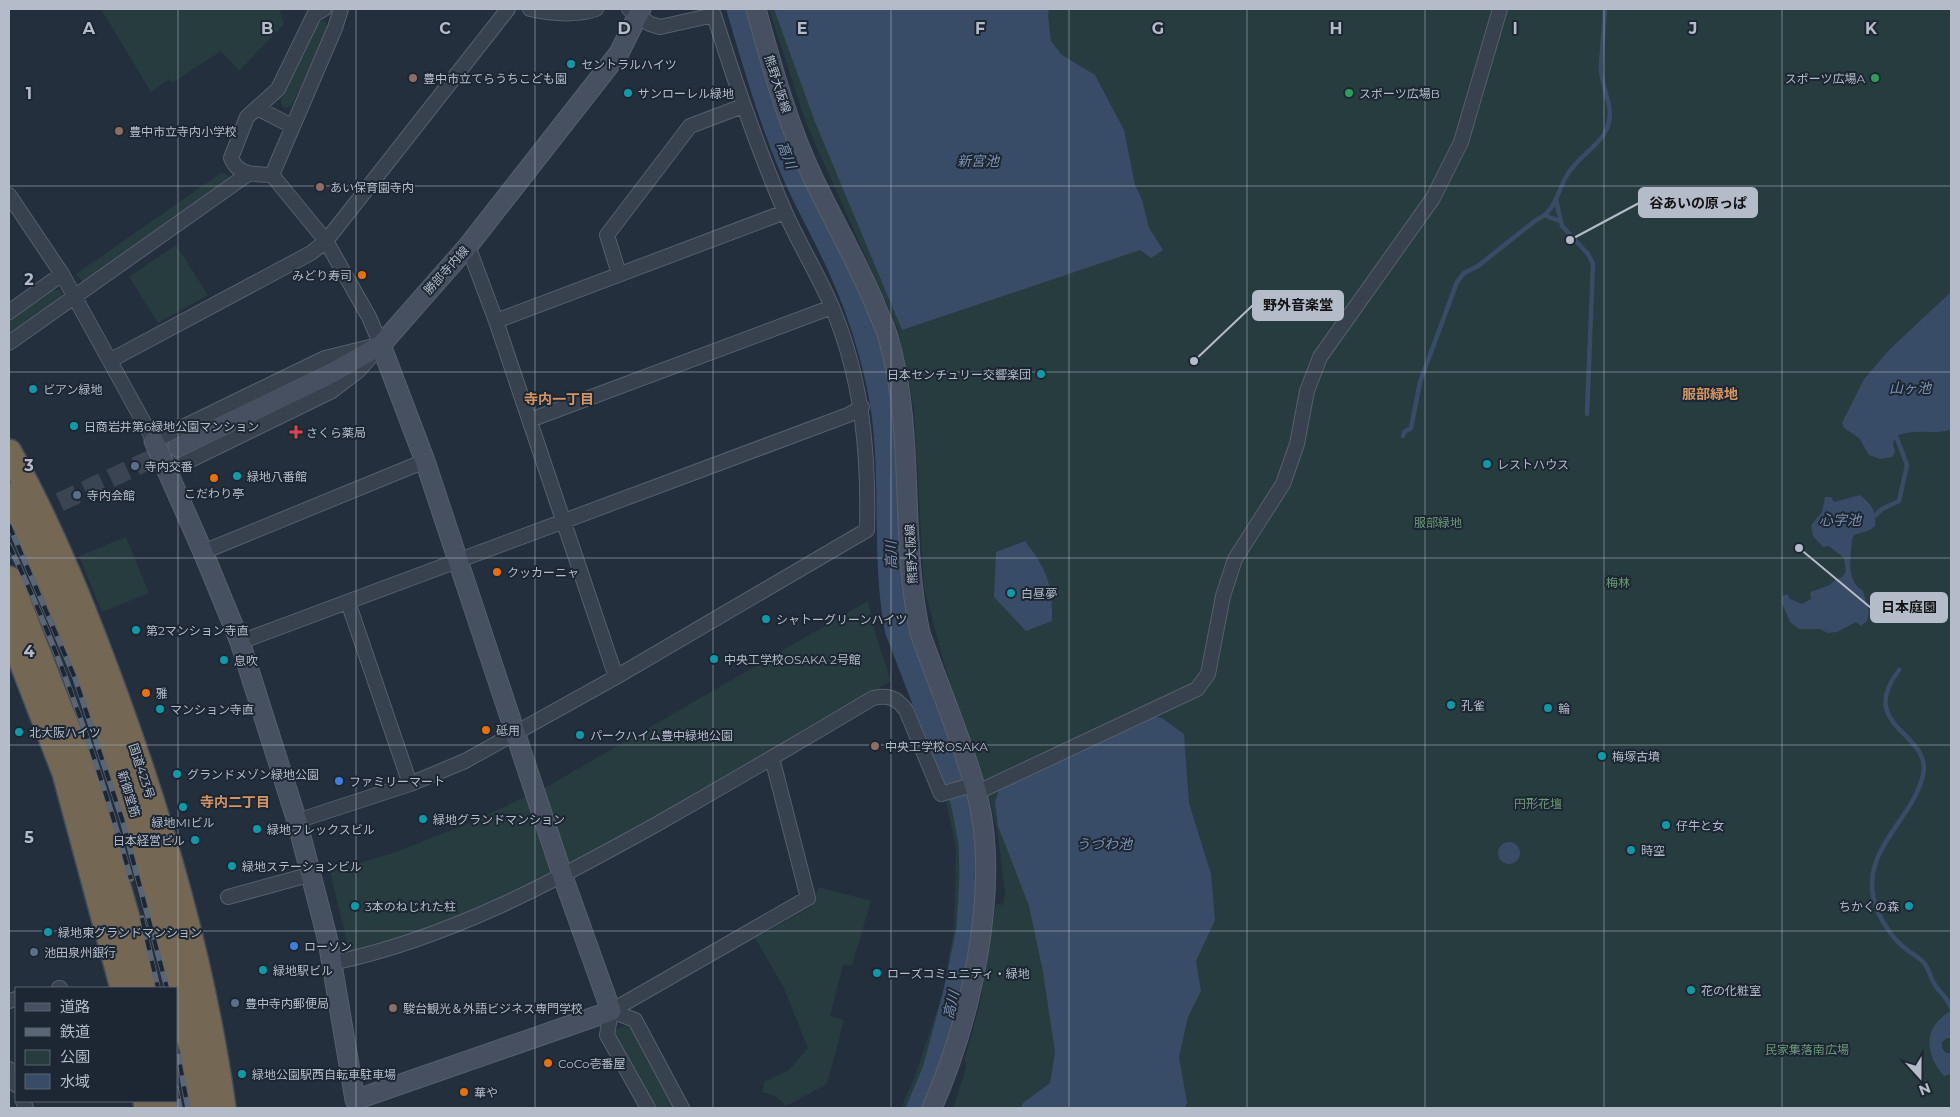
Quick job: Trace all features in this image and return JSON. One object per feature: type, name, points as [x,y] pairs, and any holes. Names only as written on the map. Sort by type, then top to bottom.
[{"type":"highway","name":"国道423号","points":[[9,452],[62,558],[90,624],[136,753],[176,881],[196,960],[218,1108]]},
{"type":"highway","name":"新御堂筋","points":[[9,495],[26,526],[71,630],[120,764],[162,909],[181,989],[218,1108]]},
{"type":"highway","points":[[9,579],[87,779],[102,825],[144,987]]},
{"type":"highway","points":[[9,628],[65,773]]},
{"type":"highway","points":[[71,630],[136,753]]},
{"type":"highway","points":[[35,644],[65,773],[123,987]]},
{"type":"street","points":[[324,9],[314,15],[278,88],[247,117],[231,158],[234,166],[248,174],[272,175],[326,241],[369,317],[425,461],[515,734],[611,1011],[607,1034],[648,1108]]},
{"type":"street","points":[[272,175],[335,28],[341,9]]},
{"type":"street","points":[[110,360],[311,253],[326,241],[508,9]]},
{"type":"street","points":[[530,9],[550,13],[586,12],[596,9]]},
{"type":"street","name":"熊野大阪線","points":[[756,9],[790,120],[814,179],[854,257],[888,336],[900,393],[908,495],[910,576],[915,610],[920,633],[970,787],[985,840],[986,894],[972,983],[959,1039],[932,1108]]},
{"type":"street","points":[[332,963],[412,942],[470,921],[561,869],[772,758],[873,698],[886,696],[899,701],[906,710],[941,794],[970,787],[1194,685],[1204,672],[1219,595],[1231,557],[1278,483],[1292,442],[1302,391],[1316,355],[1429,195],[1456,139],[1494,9]]},
{"type":"street","points":[[970,787],[984,789],[1197,689],[1208,674],[1223,596],[1235,559],[1283,484],[1297,444],[1307,391],[1320,357],[1433,198],[1461,142],[1500,9]]},
{"type":"street","points":[[297,821],[410,784],[465,762],[616,677],[868,530],[868,485],[862,407],[846,347],[832,307],[785,212],[743,106],[714,15],[660,27],[650,24],[636,11]]},
{"type":"street","name":"勝部寺内線","points":[[178,447],[332,373],[381,345],[468,246],[619,53],[636,11]]},
{"type":"street","points":[[619,274],[606,235],[690,126],[743,106]]},
{"type":"street","points":[[257,108],[292,126]]},
{"type":"street","points":[[9,343],[248,174]]},
{"type":"street","points":[[9,195],[62,274],[154,441],[240,642],[312,874],[332,963],[356,1104],[611,1011],[808,898],[772,758]]},
{"type":"street","points":[[496,321],[785,212]]},
{"type":"street","points":[[468,246],[530,420],[616,677]]},
{"type":"street","points":[[9,312],[62,274]]},
{"type":"street","points":[[530,420],[832,307]]},
{"type":"street","points":[[154,441],[325,358],[348,350],[381,345]]},
{"type":"street","points":[[168,472],[332,391],[358,371],[381,345]]},
{"type":"street","points":[[240,642],[848,416],[862,407]]},
{"type":"street","points":[[203,552],[425,461]]},
{"type":"street","points":[[348,602],[410,784]]},
{"type":"street","points":[[228,898],[312,874]]},
{"type":"street","points":[[611,1011],[636,1020],[682,1108]]},
{"type":"street","points":[[9,1069],[15,1084]]},
{"type":"green space","points":[[101,9],[279,9],[284,24],[239,71],[221,51],[172,83],[169,79],[151,92]]},
{"type":"green space","name":"服部緑地","points":[[769,9],[1951,9],[1951,1108],[953,1108],[966,1068],[965,1058],[980,1004],[996,904],[1003,905],[1005,893],[998,837],[991,803],[945,667],[924,587],[914,408],[898,329],[806,123]]},
{"type":"green space","points":[[324,20],[329,27],[291,107],[286,108],[282,106],[281,100],[319,22]]},
{"type":"green space","points":[[221,173],[226,174],[229,178],[227,183],[83,283],[76,274]]},
{"type":"green space","points":[[176,245],[208,295],[158,323],[129,277]]},
{"type":"green space","points":[[53,289],[59,290],[62,294],[60,300],[9,335],[9,320]]},
{"type":"green space","points":[[126,537],[149,593],[102,612],[79,556]]},
{"type":"green space","points":[[868,601],[877,639],[891,681],[580,861],[468,914],[354,952],[348,946],[330,872],[396,852],[470,823],[550,785]]},
{"type":"green space","points":[[956,797],[969,859],[969,890],[957,969],[947,966],[954,930],[956,848],[946,801]]},
{"type":"green space","points":[[819,887],[871,901],[852,965],[843,965],[830,1016],[844,1020],[827,1084],[786,1106],[777,1097],[763,1092],[764,1082],[789,1070],[808,1048],[784,988],[755,938],[811,907]]},
{"type":"green space","points":[[945,986],[953,988],[932,1069],[915,1108],[901,1108],[915,1076]]},
{"type":"green space","points":[[630,1024],[676,1108],[656,1108],[613,1031]]},
{"type":"water","name":"新宮池","points":[[774,9],[1049,9],[1051,41],[1062,55],[1095,75],[1124,130],[1135,185],[1142,200],[1149,228],[1163,250],[1151,258],[1140,250],[902,330],[815,122]]},
{"type":"water","name":"山ヶ池","points":[[1951,292],[1951,430],[1911,432],[1896,436],[1893,443],[1895,452],[1892,457],[1880,459],[1869,455],[1859,438],[1844,428],[1842,423],[1864,379],[1890,349]]},
{"type":"water","name":"心字池","points":[[1860,495],[1872,508],[1875,516],[1875,526],[1870,530],[1854,535],[1852,539],[1850,568],[1854,581],[1863,591],[1869,612],[1867,621],[1861,626],[1856,622],[1837,632],[1828,633],[1820,629],[1799,629],[1790,622],[1782,603],[1782,596],[1787,594],[1790,599],[1802,604],[1811,599],[1810,592],[1830,585],[1846,572],[1844,558],[1829,546],[1823,547],[1813,536],[1811,525],[1822,512],[1825,497],[1831,497],[1834,502]]},
{"type":"water","points":[[1025,541],[1039,561],[1047,578],[1052,608],[1052,621],[1026,631],[994,597],[996,552]]},
{"type":"water","name":"うづわ池","points":[[1151,716],[1162,718],[1184,734],[1189,803],[1211,874],[1215,920],[1196,961],[1201,991],[1188,1017],[1179,1057],[1187,1102],[1185,1108],[1021,1108],[1023,1103],[1050,1083],[1055,1052],[1043,972],[1029,906],[998,826],[995,802],[999,790]]},
{"type":"water","points":[[1509,842],[1517,845],[1520,853],[1517,861],[1509,864],[1501,861],[1498,853],[1501,845]]},
{"type":"water","points":[[1951,1011],[1951,1038],[1947,1038],[1942,1042],[1942,1048],[1946,1053],[1951,1053],[1951,1074],[1944,1076],[1937,1068],[1933,1059],[1930,1041],[1931,1032],[1935,1024]]},
{"type":"waterway","name":"高川","points":[[739,9],[787,157],[833,251],[859,314],[871,354],[884,411],[887,442],[890,567],[897,629],[963,801],[971,842],[972,875],[969,929],[955,996],[935,1070],[919,1108]]},
{"type":"waterway","points":[[1403,436],[1404,432],[1411,428],[1420,382],[1457,282],[1464,273],[1478,266],[1547,212],[1555,202],[1570,171],[1604,134],[1610,117],[1601,75],[1605,9]]},
{"type":"waterway","points":[[1556,200],[1562,226],[1588,254],[1593,264],[1587,414]]},
{"type":"waterway","points":[[1546,216],[1560,221]]},
{"type":"waterway","points":[[1876,515],[1882,509],[1899,501],[1907,465],[1896,436]]},
{"type":"waterway","points":[[1899,670],[1888,689],[1886,705],[1890,717],[1917,749],[1923,761],[1923,775],[1917,792],[1879,854],[1873,871],[1872,890],[1877,910],[1886,926],[1902,945],[1924,963],[1933,981],[1951,1008]]},
{"type":"tunnel","points":[[9,526],[175,448]]},
{"type":"railway","points":[[9,525],[75,678],[122,819],[167,987]]},
{"type":"railway","points":[[9,545],[62,667],[106,794],[131,879]]},
{"type":"railway","points":[[142,918],[158,987]]},
{"type":"railway","points":[[178,1054],[188,1108]]},
{"type":"railway","points":[[178,1098],[180,1108]]},
{"type":"place","name":"セントラルハイツ","points":[[571,64]]},
{"type":"place","name":"豊中市立てらうちこども園","points":[[413,78]]},
{"type":"place","name":"スポーツ広場A","points":[[1875,78]]},
{"type":"place","name":"サンローレル緑地","points":[[628,93]]},
{"type":"place","name":"スポーツ広場B","points":[[1349,93]]},
{"type":"place","name":"豊中市立寺内小学校","points":[[119,131]]},
{"type":"place","name":"あい保育園寺内","points":[[320,187]]},
{"type":"place","name":"谷あいの原っぱ","points":[[1570,240]]},
{"type":"place","name":"みどり寿司","points":[[362,275]]},
{"type":"place","name":"野外音楽堂","points":[[1194,361]]},
{"type":"place","name":"日本センチュリー交響楽団","points":[[1041,374]]},
{"type":"place","name":"ビアン緑地","points":[[33,389]]},
{"type":"place","name":"日商岩井第6緑地公園マンション","points":[[74,426]]},
{"type":"place","name":"さくら薬局","points":[[296,432]]},
{"type":"place","name":"レストハウス","points":[[1487,464]]},
{"type":"place","name":"寺内交番","points":[[135,466]]},
{"type":"place","name":"緑地八番館","points":[[237,476]]},
{"type":"place","name":"こだわり亭","points":[[214,478]]},
{"type":"place","name":"寺内会館","points":[[77,495]]},
{"type":"place","name":"日本庭園","points":[[1799,548]]},
{"type":"place","name":"クッカーニャ","points":[[497,572]]},
{"type":"place","name":"白昼夢","points":[[1011,593]]},
{"type":"place","name":"シャトーグリーンハイツ","points":[[766,619]]},
{"type":"place","name":"第2マンション寺直","points":[[136,630]]},
{"type":"place","name":"中央工学校OSAKA 2号館","points":[[714,659]]},
{"type":"place","name":"息吹","points":[[224,660]]},
{"type":"place","name":"雅","points":[[146,693]]},
{"type":"place","name":"孔雀","points":[[1451,705]]},
{"type":"place","name":"輪","points":[[1548,708]]},
{"type":"place","name":"マンション寺直","points":[[160,709]]},
{"type":"place","name":"砥用","points":[[486,730]]},
{"type":"place","name":"北大阪ハイツ","points":[[19,732]]},
{"type":"place","name":"パークハイム豊中緑地公園","points":[[580,735]]},
{"type":"place","name":"中央工学校OSAKA","points":[[875,746]]},
{"type":"place","name":"梅塚古墳","points":[[1602,756]]},
{"type":"place","name":"グランドメゾン緑地公園","points":[[177,774]]},
{"type":"place","name":"ファミリーマート","points":[[339,781]]},
{"type":"place","name":"緑地MIビル","points":[[183,807]]},
{"type":"place","name":"緑地グランドマンション","points":[[423,819]]},
{"type":"place","name":"仔牛と女","points":[[1666,825]]},
{"type":"place","name":"緑地フレックスビル","points":[[257,829]]},
{"type":"place","name":"日本経営ビル","points":[[195,840]]},
{"type":"place","name":"時空","points":[[1631,850]]},
{"type":"place","name":"緑地ステーションビル","points":[[232,866]]},
{"type":"place","name":"3本のねじれた柱","points":[[355,906]]},
{"type":"place","name":"ちかくの森","points":[[1909,906]]},
{"type":"place","name":"緑地東グランドマンション","points":[[48,932]]},
{"type":"place","name":"ローソン","points":[[294,946]]},
{"type":"place","name":"池田泉州銀行","points":[[34,952]]},
{"type":"place","name":"緑地駅ビル","points":[[263,970]]},
{"type":"place","name":"ローズコミュニティ・緑地","points":[[877,973]]},
{"type":"place","name":"花の化粧室","points":[[1691,990]]},
{"type":"place","name":"豊中寺内郵便局","points":[[235,1003]]},
{"type":"place","name":"駿台観光＆外語ビジネス専門学校","points":[[393,1008]]},
{"type":"place","name":"CoCo壱番屋","points":[[548,1063]]},
{"type":"place","name":"緑地公園駅西自転車駐車場","points":[[242,1074]]},
{"type":"place","name":"華や","points":[[464,1092]]},
{"type":"district","name":"服部緑地","points":[[1710,394]]},
{"type":"district","name":"寺内一丁目","points":[[559,399]]},
{"type":"district","name":"寺内二丁目","points":[[235,802]]},
{"type":"park label","name":"梅林","points":[[1618,582]]},
{"type":"park label","name":"円形花壇","points":[[1538,803]]},
{"type":"park label","name":"民家集落南広場","points":[[1807,1049]]}]
